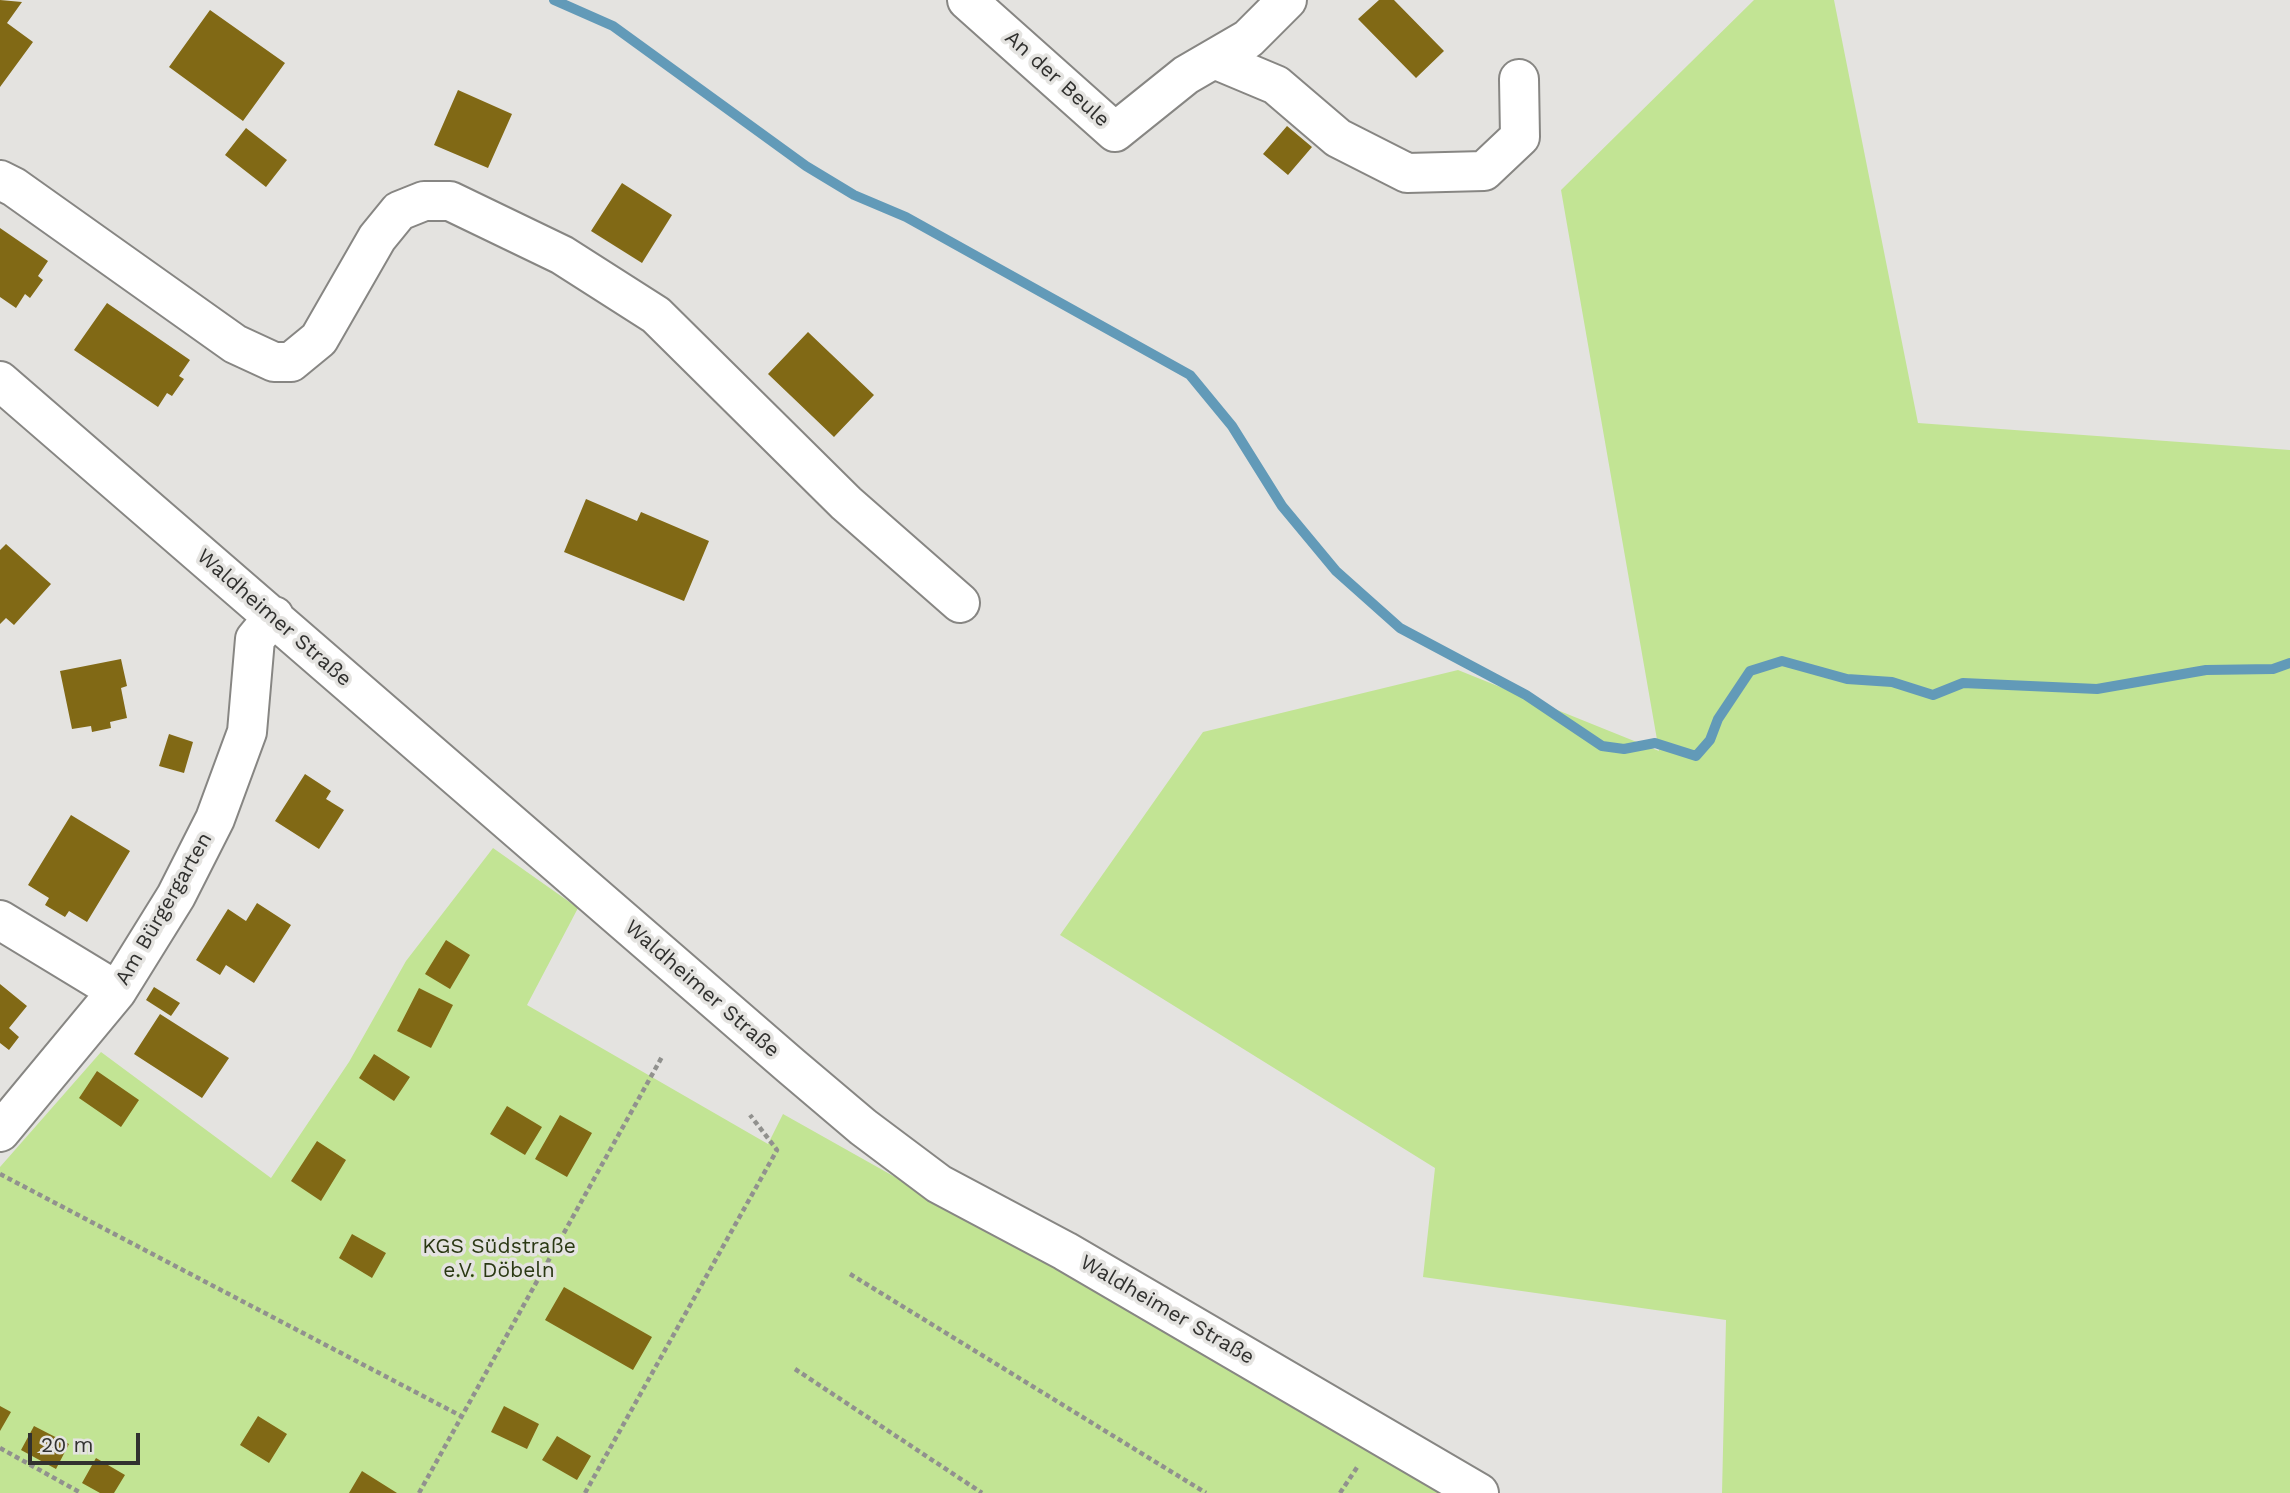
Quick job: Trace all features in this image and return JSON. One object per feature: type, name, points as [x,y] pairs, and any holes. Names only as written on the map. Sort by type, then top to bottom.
[{"type":"street","name":"An der Beule","points":[[967,0],[1115,132],[1186,75],[1214,60]]},
{"type":"street","points":[[1214,60],[1248,39],[1287,0]]},
{"type":"street","points":[[1214,60],[1276,85],[1338,138],[1407,173],[1484,171],[1520,137],[1518,79]]},
{"type":"street","points":[[0,180],[14,187],[235,344],[274,362],[291,362],[319,339],[377,238],[399,211],[424,201],[450,201],[562,255],[656,315],[846,503],[960,603]]},
{"type":"street","name":"Waldheimer Straße","points":[[0,381],[843,1110],[939,1184],[1100,1271],[1479,1493]]},
{"type":"street","name":"Am Bürgergarten","points":[[0,1132],[117,991],[176,896],[215,819],[247,732],[255,639],[274,616]]},
{"type":"street","points":[[0,920],[117,991]]},
{"type":"path","points":[[419,1493],[663,1055]]},
{"type":"path","points":[[585,1493],[777,1150],[750,1115]]},
{"type":"path","points":[[0,1174],[461,1416]]},
{"type":"path","points":[[850,1274],[1206,1493]]},
{"type":"path","points":[[796,1369],[982,1493]]},
{"type":"path","points":[[0,1448],[81,1493]]},
{"type":"green space","points":[[1754,0],[1834,0],[1918,423],[2290,450],[2290,1493],[1722,1493],[1726,1320],[1423,1277],[1435,1168],[1060,935],[1203,732],[1458,670],[1659,751],[1561,190]]},
{"type":"green space","name":"KGS Südstraße e.V. Döbeln","points":[[493,848],[578,908],[527,1005],[768,1144],[783,1114],[1368,1443],[1449,1493],[0,1493],[0,1167],[101,1052],[271,1178],[349,1062],[406,961]]},
{"type":"building","points":[[0,0],[22,2],[7,23],[33,42],[0,87]]},
{"type":"building","points":[[1379,0],[1394,0],[1444,51],[1416,78],[1358,19]]},
{"type":"building","points":[[210,10],[285,63],[243,121],[169,67]]},
{"type":"building","points":[[458,90],[512,114],[488,168],[434,145]]},
{"type":"building","points":[[1287,126],[1312,147],[1288,175],[1263,154]]},
{"type":"building","points":[[246,128],[287,160],[266,187],[225,155]]},
{"type":"building","points":[[622,183],[672,215],[642,263],[591,231]]},
{"type":"building","points":[[0,228],[48,261],[38,276],[43,280],[30,298],[25,294],[16,308],[0,297]]},
{"type":"building","points":[[107,303],[190,360],[179,376],[184,379],[172,396],[167,393],[158,407],[74,350]]},
{"type":"building","points":[[808,332],[874,395],[834,437],[768,374]]},
{"type":"building","points":[[586,499],[637,521],[641,512],[709,541],[684,601],[564,552]]},
{"type":"building","points":[[6,544],[51,584],[14,625],[6,618],[0,624],[0,550]]},
{"type":"building","points":[[121,659],[127,686],[121,688],[127,718],[110,722],[111,728],[92,732],[91,726],[72,729],[60,671]]},
{"type":"building","points":[[169,734],[193,742],[184,773],[159,766]]},
{"type":"building","points":[[305,774],[331,791],[326,799],[344,810],[319,849],[275,821]]},
{"type":"building","points":[[71,815],[130,851],[87,922],[69,911],[65,917],[45,905],[49,898],[28,885]]},
{"type":"building","points":[[257,903],[291,925],[254,983],[226,965],[220,975],[196,960],[228,909],[246,921]]},
{"type":"building","points":[[446,940],[470,955],[450,989],[425,974]]},
{"type":"building","points":[[0,984],[27,1006],[9,1028],[19,1037],[9,1050],[0,1043]]},
{"type":"building","points":[[154,987],[180,1003],[171,1016],[146,1000]]},
{"type":"building","points":[[419,988],[453,1005],[431,1048],[397,1031]]},
{"type":"building","points":[[160,1014],[229,1058],[202,1098],[134,1054]]},
{"type":"building","points":[[374,1054],[410,1077],[394,1101],[359,1078]]},
{"type":"building","points":[[97,1071],[139,1100],[121,1127],[79,1098]]},
{"type":"building","points":[[507,1106],[542,1127],[525,1155],[490,1134]]},
{"type":"building","points":[[560,1115],[592,1133],[567,1177],[535,1159]]},
{"type":"building","points":[[317,1141],[346,1160],[321,1201],[291,1181]]},
{"type":"building","points":[[352,1234],[386,1253],[372,1278],[339,1258]]},
{"type":"building","points":[[564,1287],[652,1337],[633,1370],[545,1320]]},
{"type":"building","points":[[0,1406],[11,1412],[0,1431]]},
{"type":"building","points":[[504,1406],[539,1424],[527,1449],[491,1432]]},
{"type":"building","points":[[258,1416],[287,1434],[269,1463],[240,1445]]},
{"type":"building","points":[[34,1426],[69,1444],[56,1469],[21,1450]]},
{"type":"building","points":[[557,1436],[591,1456],[577,1480],[542,1460]]},
{"type":"building","points":[[96,1458],[125,1475],[114,1493],[100,1493],[82,1483]]},
{"type":"building","points":[[362,1471],[397,1493],[349,1493]]},
{"type":"waterway","points":[[554,0],[613,26],[806,166],[854,195],[906,217],[1190,375],[1232,426],[1282,506],[1336,571],[1400,628],[1526,695],[1602,746],[1624,749],[1655,743],[1696,756],[1710,740],[1718,719],[1750,671],[1782,661],[1847,679],[1892,682],[1933,695],[1963,683],[2097,689],[2206,670],[2273,669],[2290,663]]}]
